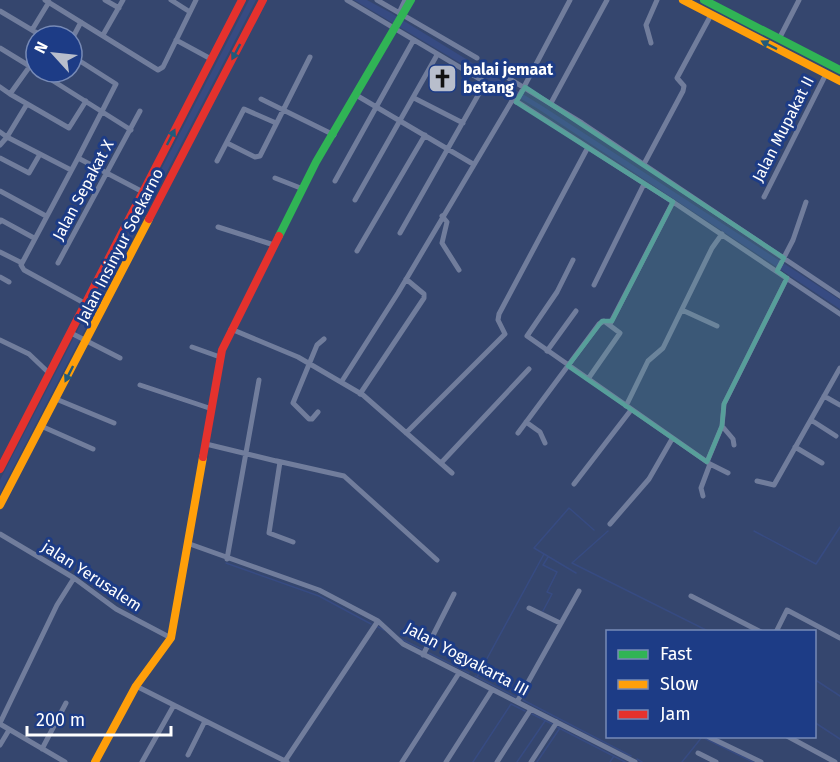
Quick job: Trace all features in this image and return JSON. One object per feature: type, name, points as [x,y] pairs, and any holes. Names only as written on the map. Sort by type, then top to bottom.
[{"type":"main road","name":"Jalan Insinyur Soekarno","points":[[0,505],[56,399],[78,337],[86,304],[242,0]]},
{"type":"main road","name":"Jalan Insinyur Soekarno","points":[[0,469],[50,374],[78,337],[263,0]]},
{"type":"main road","points":[[95,762],[136,686],[171,638],[220,357],[231,329],[319,158],[411,0]]},
{"type":"main road","points":[[683,0],[840,81]]},
{"type":"main road","points":[[704,0],[840,70]]},
{"type":"main road","points":[[791,56],[795,48]]},
{"type":"street","points":[[105,0],[119,8]]},
{"type":"street","points":[[103,35],[123,0]]},
{"type":"street","points":[[171,0],[190,12]]},
{"type":"street","points":[[35,24],[47,1],[158,70],[163,67],[196,0]]},
{"type":"street","points":[[347,0],[398,20],[477,58]]},
{"type":"street","points":[[377,0],[398,20],[413,41],[516,99],[587,149],[722,234],[840,296]]},
{"type":"street","points":[[398,20],[405,0]]},
{"type":"street","points":[[342,381],[406,279],[473,164],[523,89],[570,0]]},
{"type":"street","points":[[551,103],[607,0]]},
{"type":"street","points":[[651,43],[646,25],[657,0]]},
{"type":"street","points":[[779,39],[799,0]]},
{"type":"street","points":[[1,14],[24,26]]},
{"type":"street","points":[[644,165],[683,91],[684,86],[677,81],[679,75],[711,15]]},
{"type":"street","points":[[176,40],[211,59]]},
{"type":"street","points":[[335,181],[413,41]]},
{"type":"street","points":[[0,48],[24,62]]},
{"type":"street","points":[[355,200],[437,55]]},
{"type":"street","points":[[227,143],[257,158],[310,57]]},
{"type":"street","points":[[84,64],[116,84],[34,238],[22,263],[22,269],[86,304]]},
{"type":"street","points":[[501,72],[523,89],[551,103],[644,165],[781,265],[787,278],[839,310]]},
{"type":"street","points":[[10,94],[24,74]]},
{"type":"street","name":"Jalan Mupakat II","points":[[764,197],[826,74]]},
{"type":"street","points":[[400,233],[485,83]]},
{"type":"street","points":[[59,84],[130,129]]},
{"type":"street","points":[[0,87],[69,129],[86,101]]},
{"type":"street","points":[[355,95],[473,164]]},
{"type":"street","points":[[414,98],[463,123]]},
{"type":"street","points":[[261,99],[333,134]]},
{"type":"street","points":[[0,145],[8,137],[27,104]]},
{"type":"street","points":[[217,161],[244,109],[276,123]]},
{"type":"street","name":"Jalan Sepakat X","points":[[58,263],[140,111]]},
{"type":"street","points":[[0,132],[71,170]]},
{"type":"street","points":[[357,251],[425,135]]},
{"type":"street","points":[[406,433],[505,334],[498,321],[499,314],[587,149]]},
{"type":"street","points":[[0,158],[29,174],[40,154]]},
{"type":"street","points":[[78,158],[143,192]]},
{"type":"street","points":[[275,178],[303,189]]},
{"type":"street","points":[[594,285],[644,184]]},
{"type":"street","points":[[0,191],[46,216]]},
{"type":"street","points":[[610,324],[673,202]]},
{"type":"street","points":[[781,265],[806,202]]},
{"type":"street","points":[[442,216],[447,222],[442,243],[459,270]]},
{"type":"street","points":[[0,220],[34,238]]},
{"type":"street","points":[[218,227],[274,245]]},
{"type":"street","points":[[574,484],[628,408],[648,361],[663,348],[722,234]]},
{"type":"street","points":[[0,252],[22,263]]},
{"type":"street","points":[[573,260],[557,292],[527,333],[528,337],[672,440],[728,473]]},
{"type":"street","points":[[0,277],[9,282]]},
{"type":"street","points":[[703,496],[701,488],[722,426],[724,404],[787,278]]},
{"type":"street","points":[[360,394],[424,298],[424,294],[406,279]]},
{"type":"street","points":[[682,310],[717,326]]},
{"type":"street","points":[[547,351],[576,311]]},
{"type":"street","points":[[518,433],[600,322],[610,324],[620,331],[620,335],[588,380]]},
{"type":"street","points":[[231,329],[309,363],[342,381],[452,473]]},
{"type":"street","points":[[78,337],[120,358]]},
{"type":"street","points":[[318,412],[312,419],[309,419],[293,403],[317,345],[324,339]]},
{"type":"street","points":[[0,340],[29,354],[50,374]]},
{"type":"street","points":[[192,347],[220,357]]},
{"type":"street","points":[[757,481],[774,485],[840,368]]},
{"type":"street","points":[[441,463],[529,369]]},
{"type":"street","points":[[227,559],[259,380]]},
{"type":"street","points":[[140,385],[212,409]]},
{"type":"street","points":[[824,396],[840,405]]},
{"type":"street","points":[[56,399],[114,423]]},
{"type":"street","points":[[811,420],[836,436]]},
{"type":"street","points":[[526,422],[540,432],[545,442]]},
{"type":"street","points":[[41,426],[93,449]]},
{"type":"street","points":[[722,426],[733,439],[734,445]]},
{"type":"street","points":[[610,524],[648,478],[672,440]]},
{"type":"street","points":[[206,444],[344,476],[437,560]]},
{"type":"street","points":[[795,447],[822,463]]},
{"type":"street","points":[[277,461],[280,464],[269,533],[293,542]]},
{"type":"street","name":"jalan Yerusalem","points":[[0,534],[74,578],[116,609],[171,638]]},
{"type":"street","name":"Jalan Yogyakarta III","points":[[187,543],[319,590],[378,621],[398,641],[423,655],[635,762]]},
{"type":"street","points":[[65,762],[0,723],[57,605],[74,578]]},
{"type":"street","points":[[517,702],[579,591]]},
{"type":"street","points":[[423,655],[454,594]]},
{"type":"street","points":[[691,596],[757,630]]},
{"type":"street","points":[[529,608],[560,623]]},
{"type":"street","points":[[777,630],[788,610],[840,638]]},
{"type":"street","points":[[136,686],[286,762],[378,621]]},
{"type":"street","points":[[402,762],[459,673]]},
{"type":"street","points":[[446,762],[492,690]]},
{"type":"street","points":[[42,748],[66,703]]},
{"type":"street","points":[[142,762],[174,705]]},
{"type":"street","points":[[497,762],[531,709]]},
{"type":"street","points":[[188,755],[205,721]]},
{"type":"street","points":[[531,762],[557,722]]},
{"type":"street","points":[[0,746],[9,730]]},
{"type":"street","points":[[711,738],[761,762]]},
{"type":"street","points":[[791,738],[836,762]]},
{"type":"street","points":[[698,753],[716,762]]},
{"type":"highlighted area","points":[[525,87],[784,258],[777,271],[787,278],[724,404],[722,426],[707,462],[568,366],[602,321],[612,321],[673,202],[516,102]]},
{"type":"water","points":[[249,0],[256,0],[0,493],[0,480]]},
{"type":"water","points":[[354,0],[367,0],[391,13],[544,107],[840,300],[840,309],[538,109]]},
{"type":"waterway","points":[[576,573],[534,548],[569,508],[594,530]]},
{"type":"waterway","points":[[754,531],[816,564],[840,527]]},
{"type":"waterway","points":[[608,531],[572,563],[706,630]]},
{"type":"waterway","points":[[477,677],[544,554]]},
{"type":"waterway","points":[[543,611],[552,594],[547,592],[557,572],[543,565],[548,557]]},
{"type":"waterway","points":[[226,563],[319,596],[371,624]]},
{"type":"waterway","points":[[378,627],[384,630]]},
{"type":"waterway","points":[[401,639],[422,649]]},
{"type":"waterway","points":[[429,653],[469,673]]},
{"type":"waterway","points":[[475,676],[516,697]]},
{"type":"waterway","points":[[816,680],[840,696]]},
{"type":"waterway","points":[[523,700],[631,756]]},
{"type":"waterway","points":[[473,762],[511,704],[525,711]]},
{"type":"waterway","points":[[532,714],[552,724]]},
{"type":"waterway","points":[[517,762],[545,721]]},
{"type":"waterway","points":[[816,723],[840,739]]},
{"type":"waterway","points":[[557,727],[625,762]]},
{"type":"waterway","points":[[537,762],[560,728]]},
{"type":"waterway","points":[[682,762],[701,738]]},
{"type":"waterway","points":[[704,738],[753,762]]},
{"type":"waterway","points":[[610,762],[614,756]]},
{"type":"waterway","points":[[637,759],[642,762]]},
{"type":"traffic: fast","points":[[279,236],[316,162],[411,0]]},
{"type":"traffic: fast","points":[[704,0],[840,70]]},
{"type":"traffic: slow","points":[[683,0],[840,81]]},
{"type":"traffic: slow","points":[[0,505],[149,219]]},
{"type":"traffic: slow","points":[[95,762],[136,686],[171,638],[203,457]]},
{"type":"traffic: jam","points":[[0,469],[242,0]]},
{"type":"traffic: jam","points":[[149,219],[263,0]]},
{"type":"traffic: jam","points":[[203,457],[222,350],[279,236]]},
{"type":"place","name":"balai jemaat betang","points":[[442,78]]}]
